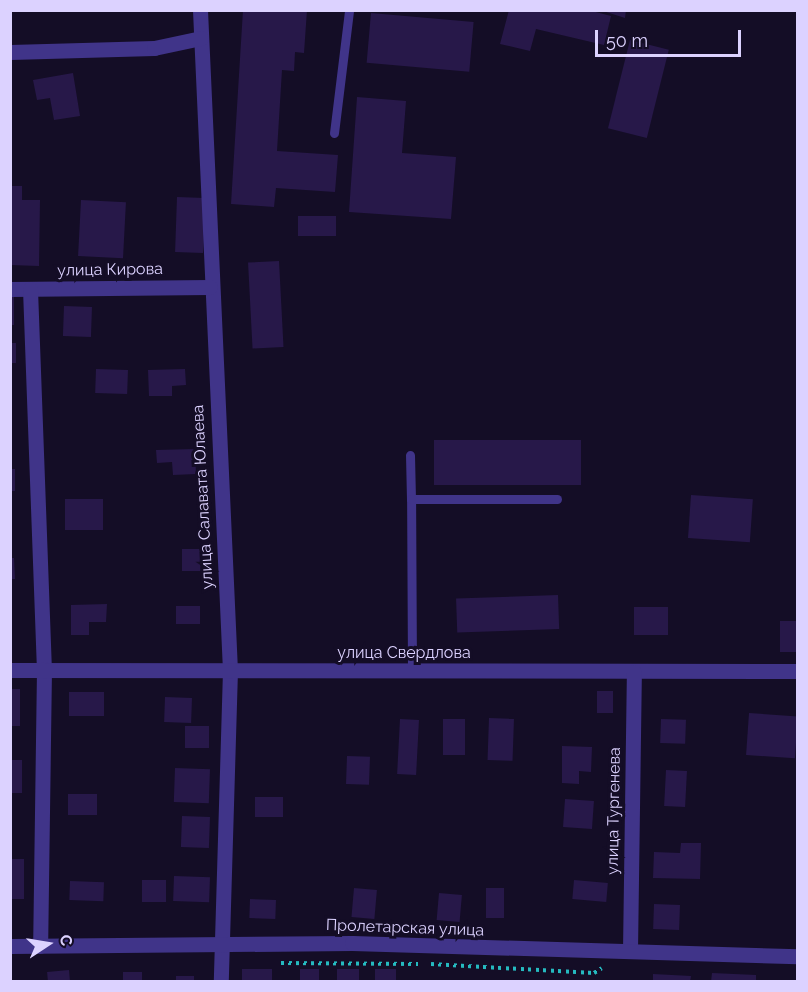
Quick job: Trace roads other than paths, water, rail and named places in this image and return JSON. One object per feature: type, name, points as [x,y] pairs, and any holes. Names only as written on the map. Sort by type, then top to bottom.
[{"type":"street","name":"улица Салавата Юлаева","points":[[200,10],[210,287],[230,670],[220,946],[221,981]]},
{"type":"street","points":[[10,52],[154,48],[201,38]]},
{"type":"street","name":"улица Кирова","points":[[10,289],[210,287]]},
{"type":"street","points":[[30,289],[44,669],[40,946]]},
{"type":"street","name":"улица Свердлова","points":[[10,670],[798,671]]},
{"type":"street","name":"улица Тургенева","points":[[630,951],[634,672]]},
{"type":"street","name":"Пролетарская улица","points":[[10,946],[630,951],[798,956]]},
{"type":"lane","points":[[334,133],[349,10]]},
{"type":"lane","points":[[410,455],[412,671]]},
{"type":"lane","points":[[411,500],[557,499]]}]
